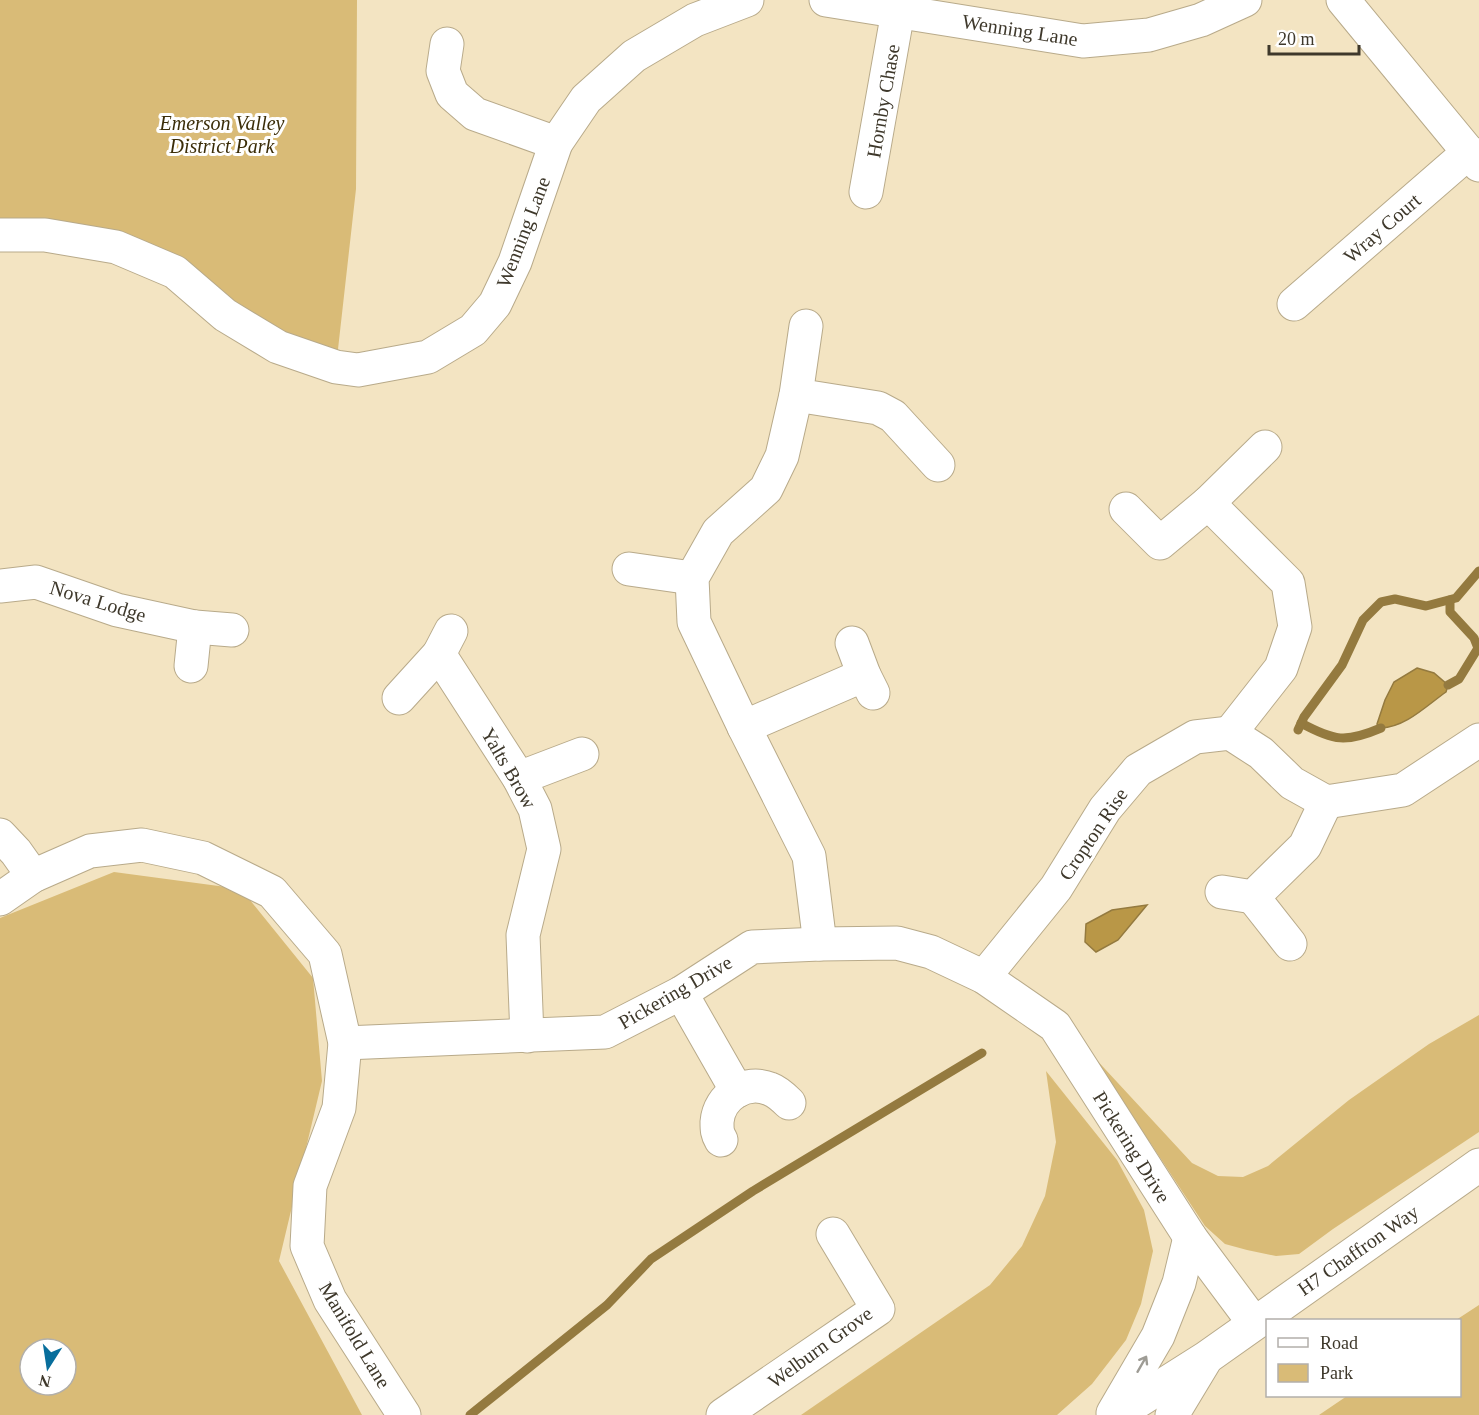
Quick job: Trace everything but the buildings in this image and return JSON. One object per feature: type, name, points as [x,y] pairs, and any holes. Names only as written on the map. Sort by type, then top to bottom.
[{"type":"street","name":"Wenning Lane","points":[[0,235],[45,235],[116,247],[175,272],[225,315],[278,347],[336,367],[358,370],[428,357],[473,330],[495,304],[515,262],[556,143],[586,99],[688,10],[747,0]]},
{"type":"street","name":"Wenning Lane","points":[[826,0],[899,5],[1083,41],[1149,35],[1201,20],[1245,0]]},
{"type":"street","name":"Wray Court","points":[[1294,304],[1474,158],[1343,0]]},
{"type":"street","name":"Hornby Chase","points":[[866,193],[899,5]]},
{"type":"street","points":[[447,44],[443,71],[452,94],[475,114],[556,143]]},
{"type":"street","points":[[806,326],[796,395],[782,456],[766,489],[718,532],[692,578],[694,622],[809,856],[820,944]]},
{"type":"street","points":[[796,395],[878,408],[893,416],[938,465]]},
{"type":"street","points":[[1126,509],[1160,543],[1208,503],[1265,447]]},
{"type":"street","points":[[1208,503],[1288,583],[1295,627],[1281,668],[1230,733],[1261,753],[1292,783],[1326,802],[1403,790],[1479,740]]},
{"type":"street","points":[[629,569],[692,578]]},
{"type":"street","name":"Nova Lodge","points":[[0,586],[36,582],[117,610],[195,627],[231,630]]},
{"type":"street","points":[[191,666],[195,627]]},
{"type":"street","name":"Yalts Brow","points":[[399,698],[445,642],[536,809],[544,849],[523,935],[528,1036]]},
{"type":"street","points":[[744,727],[869,685],[852,643]]},
{"type":"street","name":"Cropton Rise","points":[[984,977],[1056,888],[1105,808],[1138,770],[1195,737],[1230,733]]},
{"type":"street","points":[[519,778],[582,754]]},
{"type":"street","points":[[1290,944],[1237,894],[1305,846],[1326,802]]},
{"type":"street","points":[[0,835],[16,852],[33,876]]},
{"type":"street","points":[[0,899],[33,876],[90,851],[142,845],[204,858],[272,892],[325,954],[345,1043]]},
{"type":"street","name":"Pickering Drive","points":[[345,1043],[605,1032],[681,993],[752,947],[897,944],[931,952],[984,977],[1055,1026],[1190,1237],[1254,1323]]},
{"type":"street","points":[[681,993],[737,1091]]},
{"type":"street","name":"Manifold Lane","points":[[345,1043],[339,1108],[310,1186],[307,1246],[330,1300],[404,1415]]},
{"type":"street","points":[[721,1140],[717,1133],[718,1113],[726,1099],[737,1091],[751,1086],[769,1088],[789,1103]]},
{"type":"street","name":"H7 Chaffron Way","points":[[1114,1415],[1206,1358],[1479,1165]]},
{"type":"street","name":"Welburn Grove","points":[[723,1415],[878,1309],[833,1234]]},
{"type":"street","points":[[1114,1415],[1158,1336],[1179,1283],[1190,1237]]},
{"type":"street","points":[[1172,1415],[1206,1358]]},
{"type":"green space","name":"Emerson Valley District Park","points":[[0,0],[357,0],[356,189],[336,367],[142,243],[0,231]]},
{"type":"green space","points":[[114,872],[241,889],[313,978],[322,1081],[279,1261],[362,1415],[0,1415],[0,918]]},
{"type":"green space","points":[[1479,1015],[1479,1132],[1299,1254],[1276,1256],[1225,1244],[1205,1226],[1080,1042],[1192,1163],[1218,1176],[1243,1177],[1268,1166],[1349,1100],[1429,1044]]},
{"type":"green space","points":[[1046,1071],[1117,1160],[1144,1210],[1153,1251],[1141,1304],[1126,1340],[1092,1384],[1057,1415],[801,1415],[990,1285],[1022,1246],[1045,1196],[1056,1142]]},
{"type":"green space","points":[[1479,1305],[1479,1415],[1319,1415],[1346,1397],[1461,1397],[1461,1319],[1458,1319]]},
{"type":"shaded area","points":[[1417,668],[1434,673],[1448,685],[1446,692],[1407,720],[1381,728],[1377,724],[1394,682]]},
{"type":"shaded area","points":[[1147,905],[1118,940],[1096,952],[1085,942],[1086,924],[1112,910]]},
{"type":"waterway","points":[[1298,730],[1304,717],[1342,665],[1363,620],[1381,602],[1395,599],[1426,606],[1456,598],[1479,571]]},
{"type":"waterway","points":[[1448,685],[1459,679],[1478,648],[1474,638],[1450,612],[1450,600]]},
{"type":"waterway","points":[[1301,723],[1340,738],[1358,736],[1381,728]]},
{"type":"waterway","points":[[470,1415],[607,1305],[651,1259],[753,1191],[982,1053]]}]
